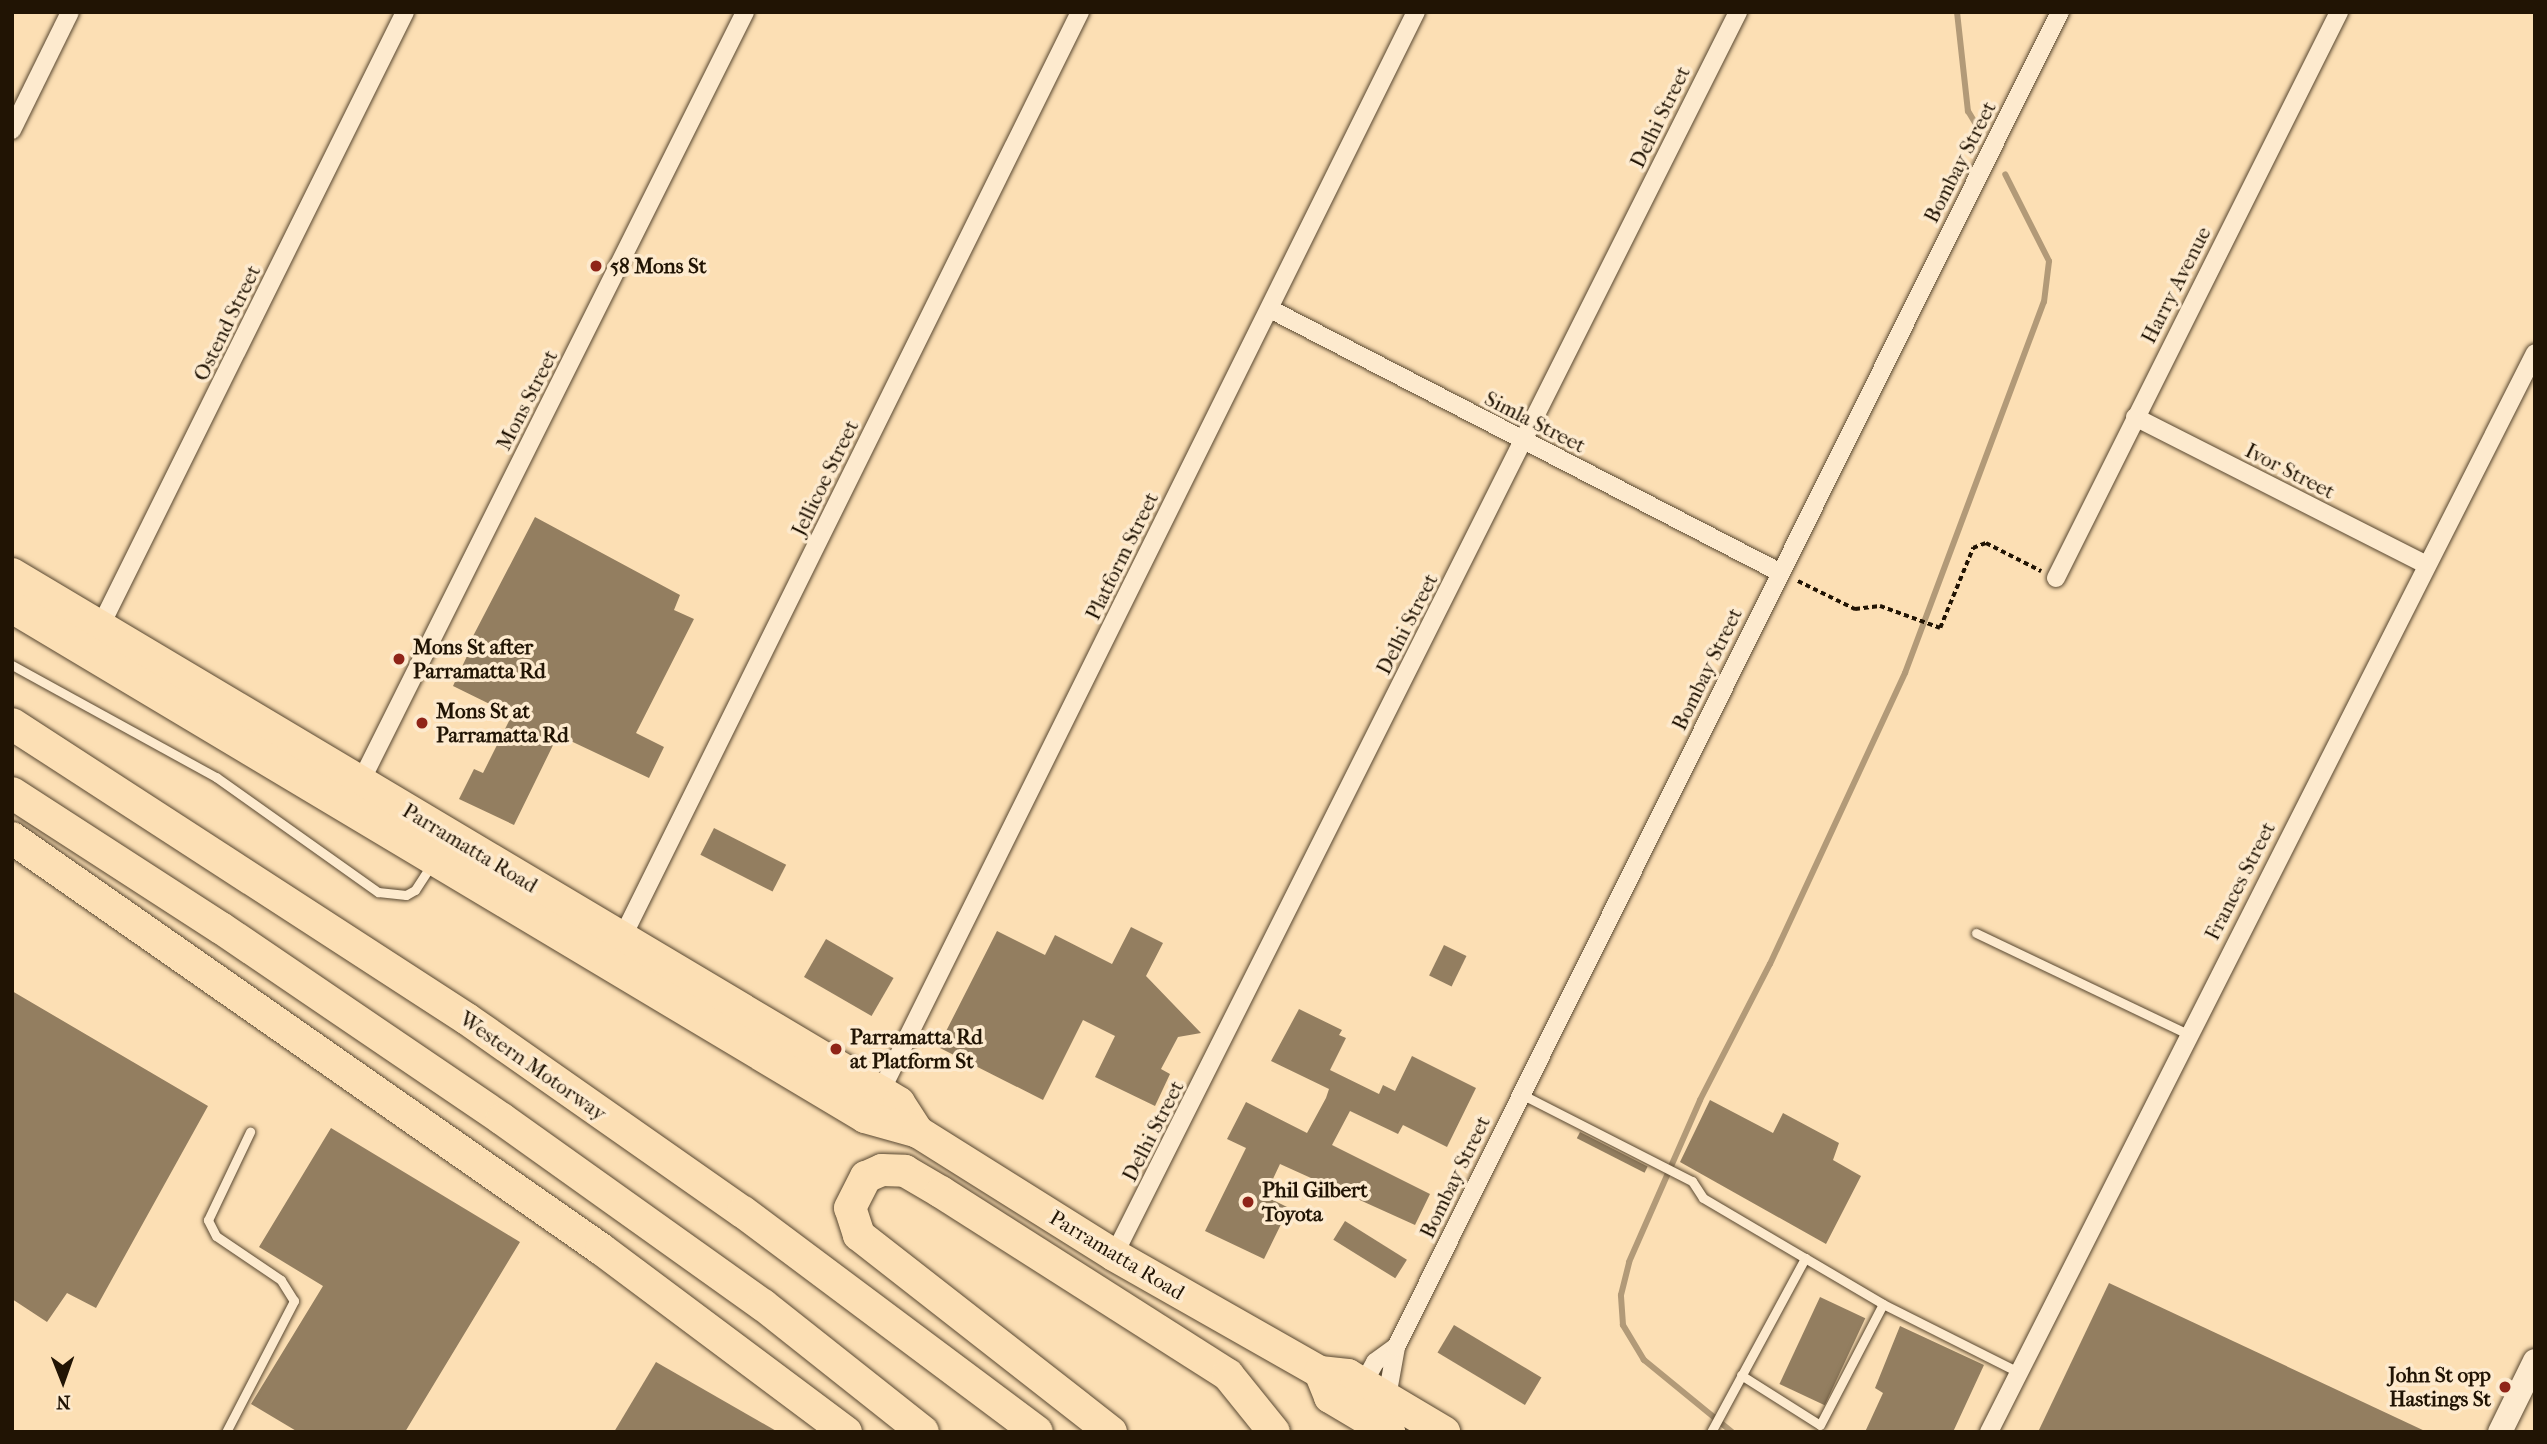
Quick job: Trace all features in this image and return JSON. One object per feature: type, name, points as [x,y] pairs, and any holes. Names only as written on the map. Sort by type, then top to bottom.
[{"type":"highway","name":"Parramatta Road","points":[[12,574],[93,639],[918,1132],[1114,1255],[1320,1372],[1330,1398],[1370,1416],[1444,1432]]},
{"type":"highway","name":"Parramatta Road","points":[[12,607],[93,639]]},
{"type":"highway","name":"Western Motorway","points":[[12,724],[467,1019],[754,1220],[1037,1432]]},
{"type":"highway","points":[[12,793],[221,928],[502,1119],[763,1305],[923,1432]]},
{"type":"highway","points":[[12,838],[601,1249],[846,1432]]},
{"type":"highway","points":[[1111,1432],[859,1235],[850,1209],[866,1177],[882,1170],[905,1171],[941,1192],[1228,1375],[1274,1432]]},
{"type":"street","points":[[12,130],[70,12]]},
{"type":"street","name":"Ostend Street","points":[[93,639],[405,12]]},
{"type":"street","name":"Mons Street","points":[[353,795],[745,12]]},
{"type":"street","name":"Jellicoe Street","points":[[615,951],[1080,12]]},
{"type":"street","name":"Platform Street","points":[[873,1105],[1416,12]]},
{"type":"street","name":"Delhi Street","points":[[1114,1255],[1738,12]]},
{"type":"street","name":"Bombay Street","points":[[1370,1416],[1396,1348],[2060,12]]},
{"type":"street","name":"Harry Avenue","points":[[2056,578],[2339,12]]},
{"type":"street","name":"Simla Street","points":[[1270,309],[1781,573]]},
{"type":"street","name":"Frances Street","points":[[1989,1432],[2425,564],[2535,353]]},
{"type":"street","name":"Ivor Street","points":[[2135,417],[2425,564]]},
{"type":"street","name":"Bombay Street","points":[[1370,1416],[1375,1362],[1396,1348]]},
{"type":"street","points":[[2500,1432],[2535,1361]]},
{"type":"lane","points":[[12,664],[216,777],[378,892],[396,897],[415,890],[442,848]]},
{"type":"lane","points":[[1976,933],[2188,1034]]},
{"type":"lane","points":[[1521,1094],[1692,1181],[1703,1198],[1883,1304],[2018,1372]]},
{"type":"lane","points":[[226,1432],[293,1301],[281,1280],[216,1236],[208,1220],[250,1132]]},
{"type":"lane","points":[[1711,1431],[1805,1258]]},
{"type":"lane","points":[[1741,1375],[1820,1425],[1883,1304]]},
{"type":"path","points":[[1781,573],[1855,609],[1880,606],[1940,628],[1973,548],[1986,543],[2056,578]]},
{"type":"building","points":[[535,517],[680,595],[674,610],[694,619],[636,733],[664,747],[649,778],[558,735],[514,825],[459,799],[474,769],[483,773],[512,715],[453,686],[474,641],[471,640]]},
{"type":"building","points":[[714,828],[786,865],[773,892],[700,855]]},
{"type":"building","points":[[1131,927],[1163,943],[1146,976],[1201,1033],[1178,1037],[1161,1069],[1170,1074],[1155,1106],[1095,1077],[1115,1036],[1083,1020],[1043,1100],[938,1047],[997,931],[1045,955],[1055,935],[1112,964]]},
{"type":"building","points":[[826,939],[894,978],[872,1016],[804,977]]},
{"type":"building","points":[[1444,945],[1466,956],[1452,987],[1429,976]]},
{"type":"building","points":[[12,991],[208,1106],[96,1308],[67,1293],[47,1322],[12,1299]]},
{"type":"building","points":[[1299,1009],[1342,1030],[1339,1035],[1346,1038],[1330,1070],[1379,1094],[1383,1085],[1395,1091],[1412,1056],[1476,1088],[1447,1147],[1403,1125],[1398,1134],[1350,1111],[1332,1145],[1430,1194],[1415,1225],[1280,1164],[1265,1196],[1289,1208],[1264,1259],[1205,1231],[1246,1148],[1227,1139],[1246,1102],[1307,1133],[1326,1098],[1329,1089],[1271,1061]]},
{"type":"building","points":[[1710,1100],[1773,1133],[1783,1113],[1839,1143],[1833,1160],[1861,1176],[1826,1244],[1680,1162]]},
{"type":"building","points":[[331,1128],[520,1242],[405,1432],[298,1432],[251,1404],[323,1286],[259,1247]]},
{"type":"building","points":[[1580,1132],[1648,1167],[1645,1173],[1577,1138]]},
{"type":"building","points":[[1345,1221],[1407,1260],[1395,1278],[1333,1240]]},
{"type":"building","points":[[2109,1283],[2427,1432],[2038,1432]]},
{"type":"building","points":[[1820,1297],[1865,1318],[1825,1405],[1779,1384]]},
{"type":"building","points":[[1454,1325],[1541,1378],[1525,1405],[1438,1352]]},
{"type":"building","points":[[1900,1326],[1984,1365],[1953,1432],[1865,1432],[1883,1393],[1875,1388]]},
{"type":"building","points":[[656,1362],[778,1432],[614,1432]]},
{"type":"waterway","points":[[1957,12],[1968,111],[1977,126]]},
{"type":"waterway","points":[[1732,1432],[1644,1360],[1623,1325],[1621,1295],[1629,1262],[1700,1100],[1770,964],[1905,673],[2044,302],[2049,261],[2005,174]]},
{"type":"place","name":"58 Mons St","points":[[596,266]]},
{"type":"place","name":"Mons St after Parramatta Rd","points":[[399,659]]},
{"type":"place","name":"Mons St at Parramatta Rd","points":[[422,723]]},
{"type":"place","name":"Parramatta Rd at Platform St","points":[[836,1049]]},
{"type":"place","name":"Phil Gilbert Toyota","points":[[1248,1202]]},
{"type":"place","name":"John St opp Hastings St","points":[[2505,1387]]}]
